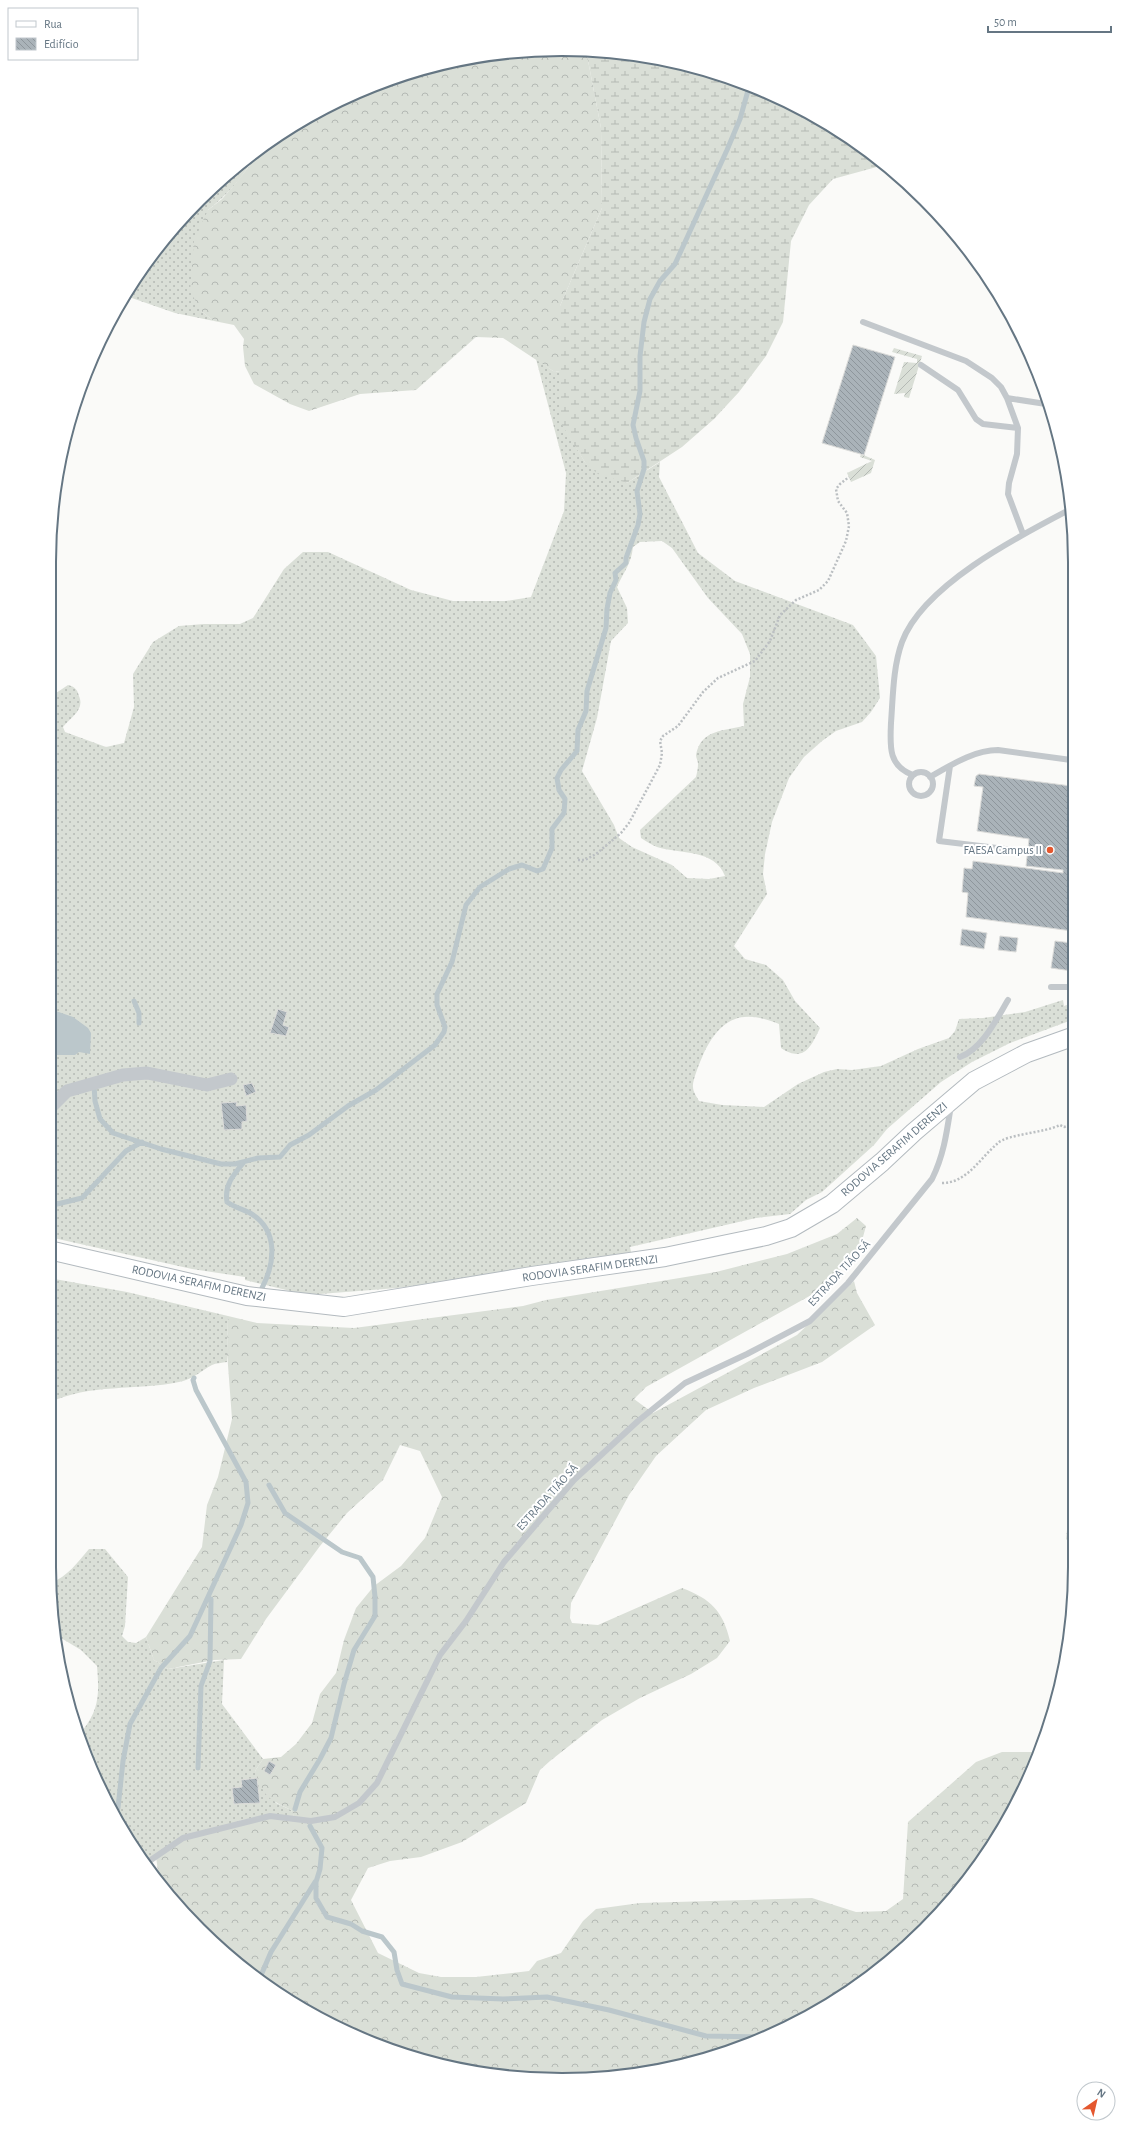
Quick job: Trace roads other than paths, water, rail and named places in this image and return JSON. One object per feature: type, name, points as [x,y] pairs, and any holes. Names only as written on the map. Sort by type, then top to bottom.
[{"type":"main road","name":"RODOVIA SERAFIM DERENZI","points":[[56,1252],[247,1296],[344,1306],[664,1257],[766,1236],[791,1228],[811,1218],[832,1204],[882,1162],[952,1098],[974,1081],[1027,1052],[1068,1038]]},
{"type":"street","points":[[56,1103],[67,1091],[123,1075],[147,1073],[207,1085],[231,1079]]},
{"type":"lane","points":[[863,322],[966,361],[992,378],[1001,387],[1007,398],[1018,428],[1018,454],[1009,483],[1008,494],[1023,534]]},
{"type":"lane","points":[[921,365],[958,390],[976,419],[983,424],[1018,428]]},
{"type":"lane","points":[[1007,398],[1042,403]]},
{"type":"lane","points":[[930,776],[921,772],[913,775],[903,772],[896,766],[893,758],[891,734],[895,670],[902,641],[917,616],[939,592],[972,567],[1023,534],[1065,512]]},
{"type":"lane","points":[[930,776],[987,750],[1068,760]]},
{"type":"lane","points":[[950,766],[940,841],[1022,851]]},
{"type":"lane","points":[[913,775],[910,780],[910,791],[921,797],[931,792],[933,787],[930,776]]},
{"type":"lane","points":[[1051,987],[1068,987]]},
{"type":"lane","points":[[960,1057],[970,1053],[995,1023],[1008,1000]]},
{"type":"lane","name":"ESTRADA TIÃO SÁ","points":[[150,1860],[183,1838],[270,1816],[311,1821],[335,1817],[359,1803],[377,1783],[402,1728],[440,1654],[466,1621],[504,1562],[574,1480],[638,1421],[685,1383],[748,1354],[810,1321],[848,1283],[932,1179],[940,1164],[944,1149],[952,1098]]},
{"type":"waterway","points":[[94,1085],[95,1101],[100,1119],[113,1133],[161,1149],[221,1164],[235,1164],[258,1158],[280,1157],[290,1145],[309,1135],[348,1106],[376,1090],[435,1045],[444,1032],[445,1027],[437,1005],[437,994],[452,962],[466,905],[480,887],[509,869],[522,865],[537,871],[543,869],[552,848],[552,829],[564,813],[565,799],[559,790],[557,778],[561,770],[577,751],[578,730],[586,711],[587,691],[606,628],[610,593],[616,580],[615,573],[626,563],[626,558],[638,525],[640,514],[637,491],[644,469],[644,461],[633,425],[640,391],[640,356],[644,322],[650,299],[660,281],[675,264],[727,150],[740,119],[748,92]]},
{"type":"waterway","points":[[134,1001],[139,1013],[139,1023]]},
{"type":"waterway","points":[[56,1204],[82,1198],[126,1151],[142,1142]]},
{"type":"waterway","points":[[244,1162],[233,1175],[228,1185],[226,1196],[227,1202],[250,1213],[259,1220],[266,1228],[270,1238],[272,1258],[270,1268],[262,1288]]},
{"type":"waterway","points":[[118,1808],[123,1761],[130,1724],[161,1668],[190,1636],[241,1525],[248,1503],[246,1482],[196,1390],[193,1380],[194,1378]]},
{"type":"waterway","points":[[269,1485],[285,1513],[342,1552],[360,1558],[373,1577],[375,1597],[375,1616],[354,1650],[331,1738],[300,1792],[295,1809]]},
{"type":"waterway","points":[[198,1768],[201,1686],[210,1661],[211,1599]]},
{"type":"waterway","points":[[310,1826],[322,1848],[320,1869],[316,1882],[316,1898],[327,1917],[351,1924],[362,1931],[382,1937],[394,1952],[397,1970],[402,1984],[452,1997],[503,1999],[547,1997],[609,2010],[706,2036],[749,2037]]},
{"type":"waterway","points":[[262,1974],[271,1952],[315,1882]]},
{"type":"place","name":"FAESA Campus II","points":[[1050,850]]}]
